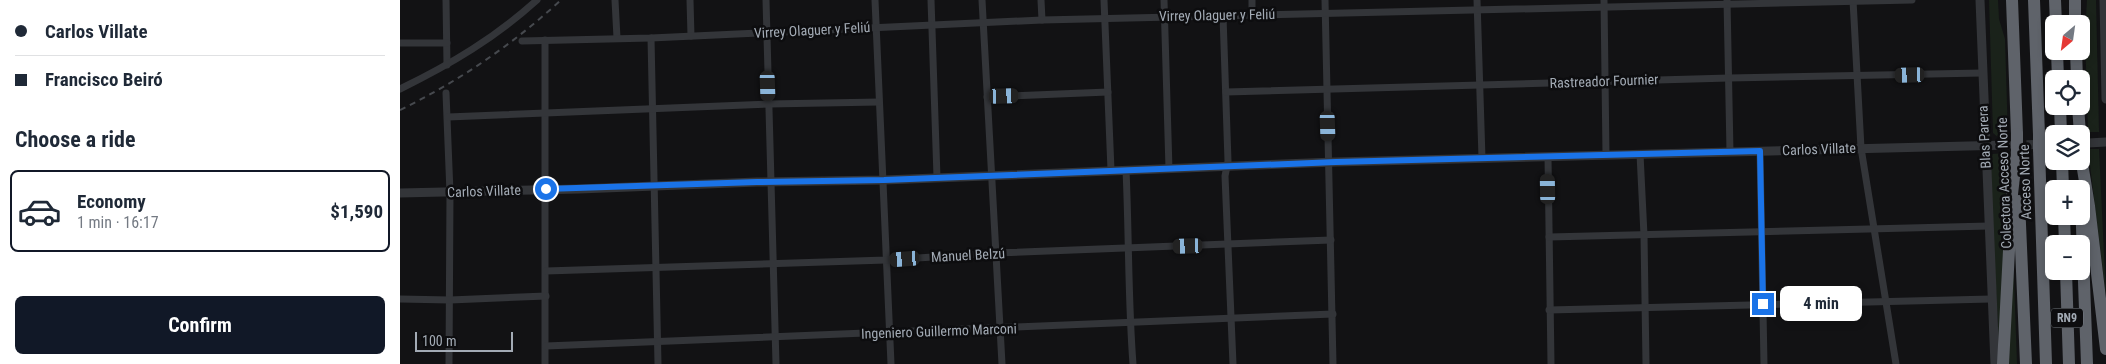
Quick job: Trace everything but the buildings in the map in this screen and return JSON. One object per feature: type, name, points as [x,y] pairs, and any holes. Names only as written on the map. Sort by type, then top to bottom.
[{"type":"highway","name":"Colectora Acceso Norte","points":[[2012,0],[2017,134],[2013,148],[2026,364]]},
{"type":"highway","name":"Acceso Norte","points":[[2034,0],[2046,364]]},
{"type":"highway","points":[[2055,0],[2056,15]]},
{"type":"highway","points":[[2074,0],[2075,15]]},
{"type":"highway","points":[[2003,364],[2013,148]]},
{"type":"highway","points":[[2083,170],[2090,206],[2106,349]]},
{"type":"highway","points":[[2082,225],[2087,364]]},
{"type":"highway","name":"RN9","points":[[2066,280],[2069,364]]},
{"type":"street","points":[[446,0],[448,65]]},
{"type":"street","points":[[400,89],[448,65],[482,43],[537,0]]},
{"type":"street","points":[[615,0],[617,38]]},
{"type":"street","points":[[690,0],[691,36]]},
{"type":"street","points":[[766,0],[776,364]]},
{"type":"street","points":[[875,0],[891,364]]},
{"type":"street","points":[[931,0],[937,177]]},
{"type":"street","points":[[982,0],[1002,364]]},
{"type":"street","points":[[1041,0],[1042,20]]},
{"type":"street","points":[[1104,0],[1111,170]]},
{"type":"street","points":[[1164,0],[1169,169]]},
{"type":"street","points":[[1252,0],[1252,15]]},
{"type":"street","points":[[1325,0],[1333,364]]},
{"type":"street","points":[[1477,0],[1482,158]]},
{"type":"street","name":"Virrey Olaguer y Feliú","points":[[522,41],[652,38],[983,22],[1165,16],[1477,10],[1604,4],[1912,0]]},
{"type":"street","name":"Blas Parera","points":[[1980,0],[1984,145],[1994,364]]},
{"type":"street","points":[[2104,0],[2106,99]]},
{"type":"street","points":[[1853,1],[1861,148],[1896,364]]},
{"type":"street","points":[[1727,2],[1730,152]]},
{"type":"street","points":[[1604,4],[1606,155]]},
{"type":"street","points":[[1223,16],[1227,167],[1225,176],[1233,364]]},
{"type":"street","points":[[652,38],[658,364]]},
{"type":"street","points":[[545,40],[546,364]]},
{"type":"street","points":[[400,43],[447,42]]},
{"type":"street","name":"Rastreador Fournier","points":[[1226,92],[1982,73]]},
{"type":"street","points":[[987,97],[1108,92]]},
{"type":"street","points":[[446,93],[450,193],[449,364]]},
{"type":"street","points":[[448,117],[769,104],[879,102]]},
{"type":"street","points":[[2090,139],[2106,142]]},
{"type":"street","name":"Carlos Villate","points":[[400,193],[884,180],[991,174],[1329,162],[1984,145],[2013,148]]},
{"type":"street","points":[[1760,151],[1764,364]]},
{"type":"street","points":[[1640,154],[1644,235],[1646,364]]},
{"type":"street","points":[[1548,157],[1551,364]]},
{"type":"street","points":[[1126,170],[1133,364]]},
{"type":"street","points":[[1549,237],[1989,226]]},
{"type":"street","name":"Manuel Belzú","points":[[546,271],[773,262],[886,260],[1331,240]]},
{"type":"street","points":[[400,299],[450,300],[546,296]]},
{"type":"street","points":[[1549,310],[1991,299]]},
{"type":"street","name":"Ingeniero Guillermo Marconi","points":[[546,346],[658,343],[1333,314]]},
{"type":"shaded area","points":[[1989,0],[1998,0],[1999,19],[2005,39],[2008,138],[1999,138],[1993,133]]},
{"type":"shaded area","points":[[2087,0],[2096,0],[2099,132],[2090,132],[2090,125],[2088,125],[2087,115],[2090,115],[2090,70],[2086,70],[2086,60],[2090,60],[2090,15],[2086,15]]},
{"type":"shaded area","points":[[2090,149],[2099,149],[2106,296],[2090,165]]},
{"type":"shaded area","points":[[2009,153],[1999,346],[1989,157],[1991,154]]},
{"type":"shaded area","points":[[2013,249],[2017,364],[2008,364]]},
{"type":"tunnel","points":[[2013,145],[2045,144]]},
{"type":"railway","points":[[400,110],[443,87],[484,61],[561,0]]},
{"type":"route","points":[[546,189],[884,180],[1336,162],[1760,151],[1763,304]]}]
